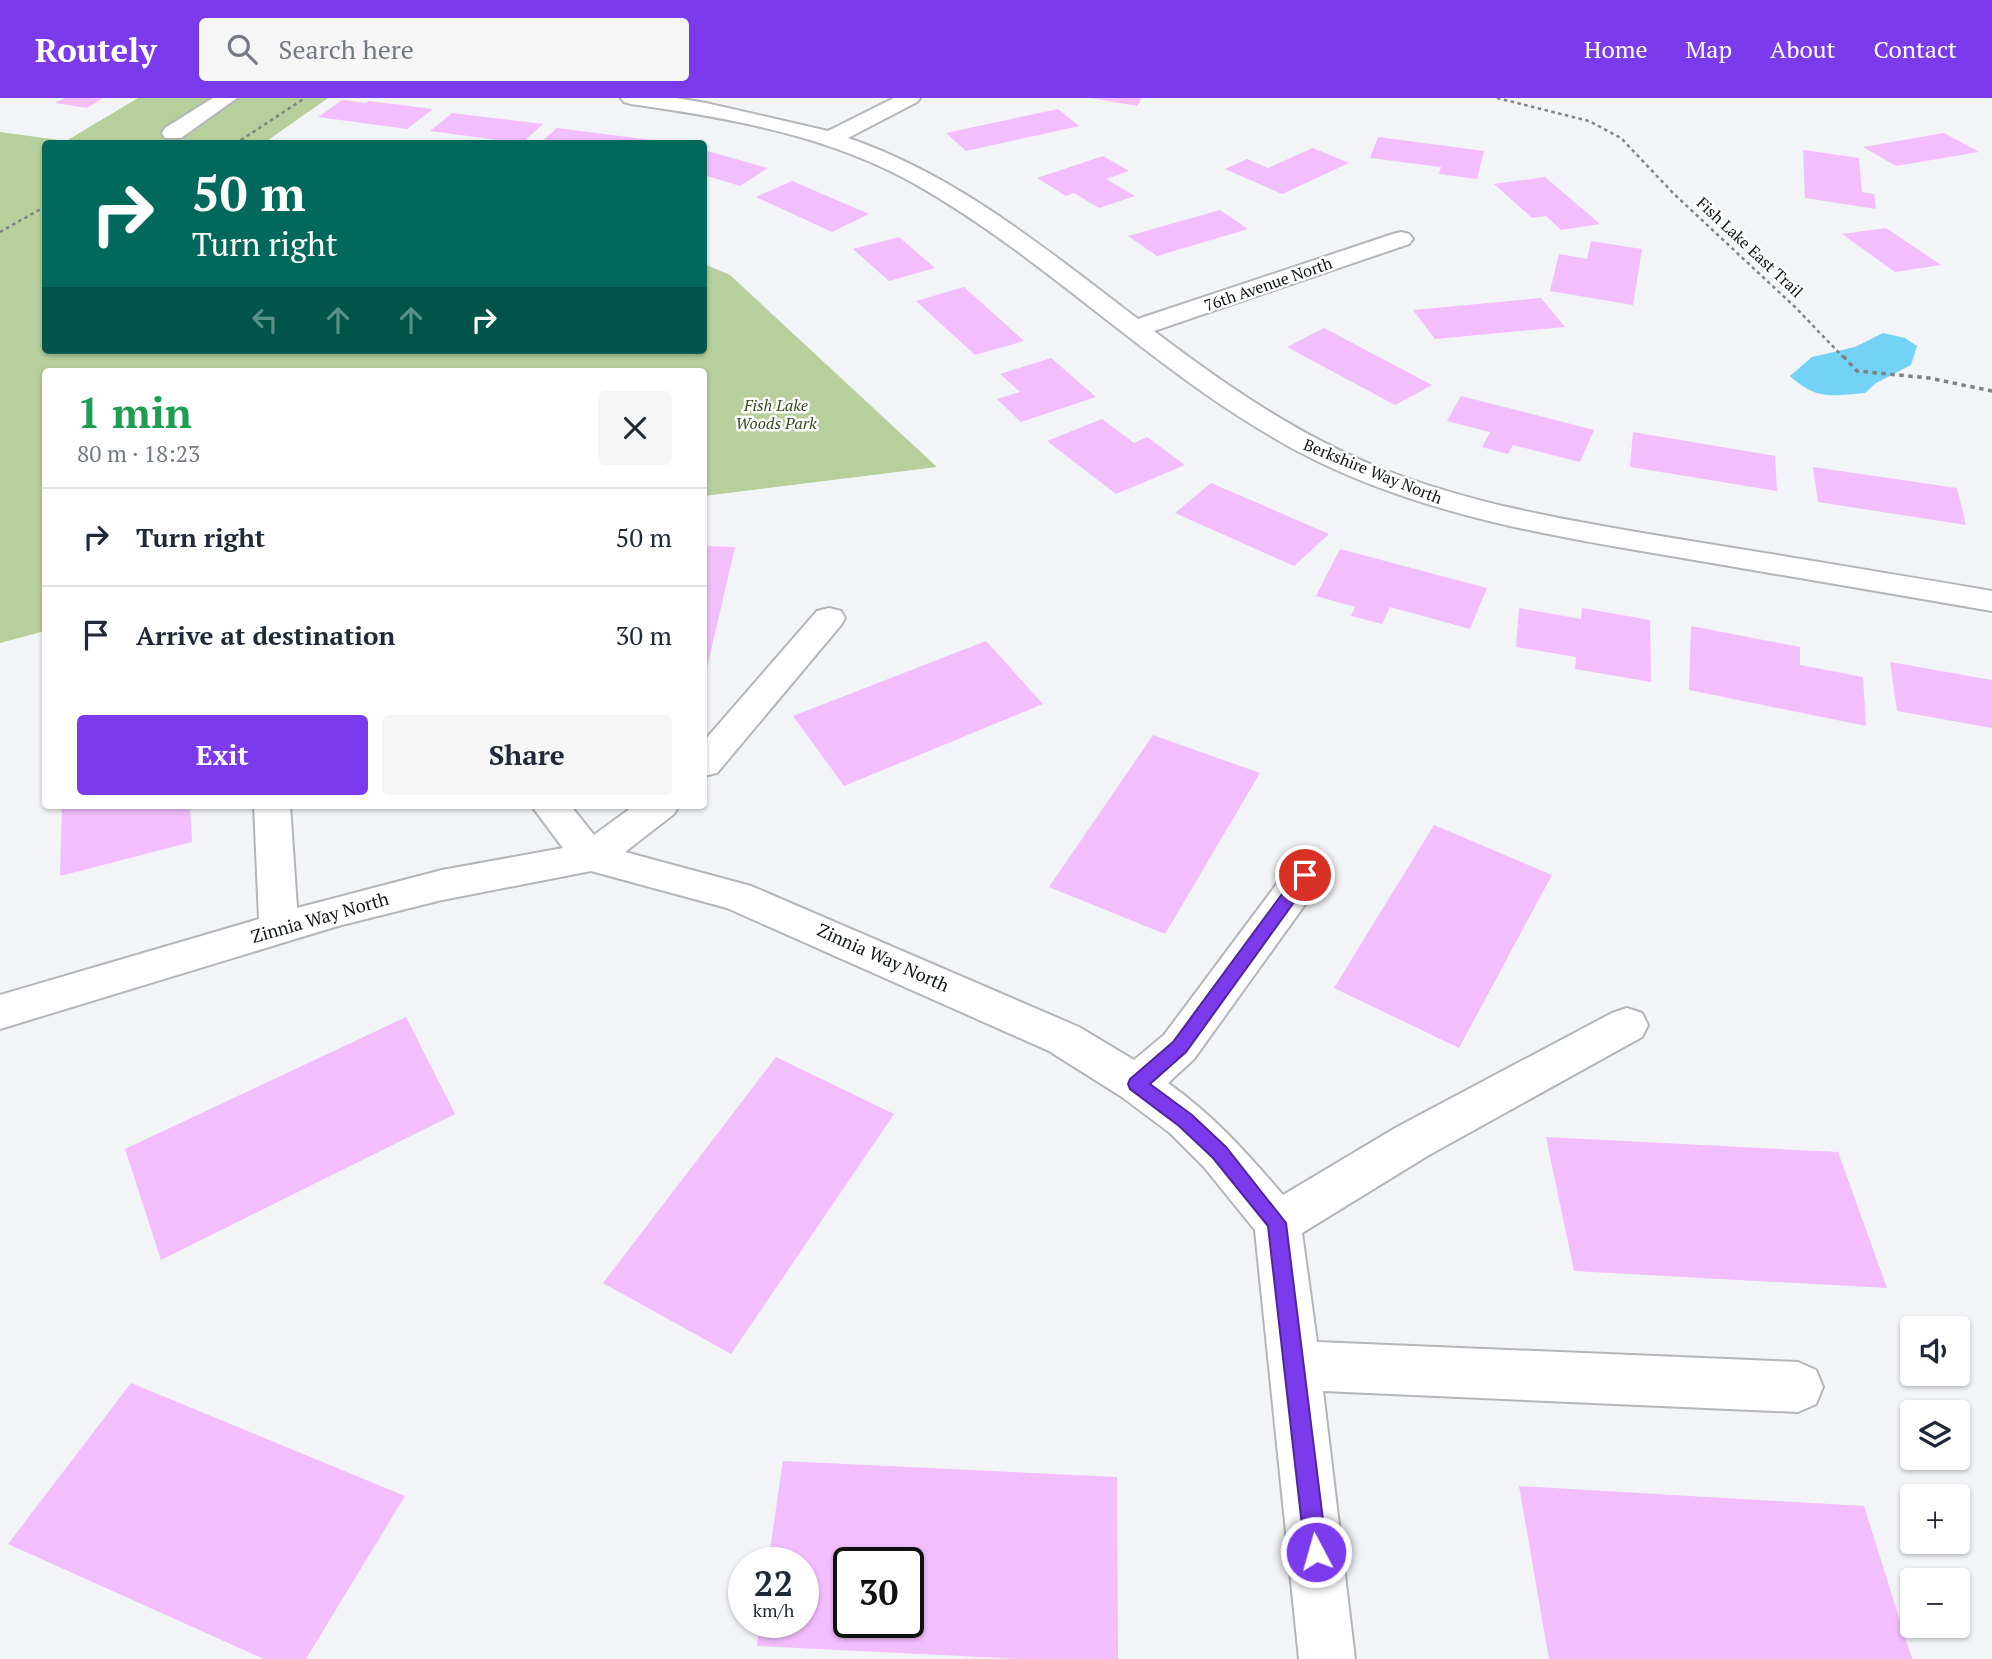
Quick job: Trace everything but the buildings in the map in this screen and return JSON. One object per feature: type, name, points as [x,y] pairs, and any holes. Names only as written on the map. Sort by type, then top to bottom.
[{"type":"street","points":[[173,133],[227,98]]},
{"type":"street","name":"Berkshire Way North","points":[[631,98],[746,115],[829,139],[920,178],[952,197],[1136,328],[1221,394],[1291,437],[1330,457],[1466,508],[1593,534],[1992,601]]},
{"type":"street","points":[[829,139],[910,98]]},
{"type":"street","name":"76th Avenue North","points":[[1136,328],[1401,239]]},
{"type":"street","points":[[707,760],[829,618]]},
{"type":"street","points":[[272,809],[279,928]]},
{"type":"street","points":[[552,809],[591,857],[656,809]]},
{"type":"street","name":"Zinnia Way North","points":[[0,1012],[279,928],[442,885],[591,857],[737,896],[784,914],[1065,1039],[1137,1084],[1186,1120],[1220,1153],[1277,1223]]},
{"type":"street","points":[[1137,1084],[1180,1047],[1305,875]]},
{"type":"street","points":[[1327,1659],[1277,1223],[1413,1141],[1627,1025]]},
{"type":"street","points":[[1295,1365],[1415,1373],[1798,1387]]},
{"type":"path","points":[[241,140],[306,98]]},
{"type":"path","name":"Fish Lake East Trail","points":[[1497,98],[1588,121],[1621,138],[1674,194],[1812,324],[1857,371],[1929,378],[1992,391]]},
{"type":"path","points":[[0,232],[42,208]]},
{"type":"green space","name":"Fish Lake Woods Park","points":[[138,98],[328,98],[268,140],[68,140]]},
{"type":"green space","name":"Fish Lake Woods Park","points":[[0,132],[59,140],[42,140],[42,354],[707,354],[707,265],[730,275],[937,467],[707,496],[707,368],[42,368],[42,632],[0,643]]},
{"type":"water","points":[[1883,333],[1905,338],[1917,346],[1911,365],[1876,383],[1865,393],[1816,393],[1790,376],[1812,357],[1855,347]]},
{"type":"route","points":[[1305,875],[1180,1047],[1137,1084],[1186,1120],[1220,1153],[1277,1223],[1316,1552]]}]
